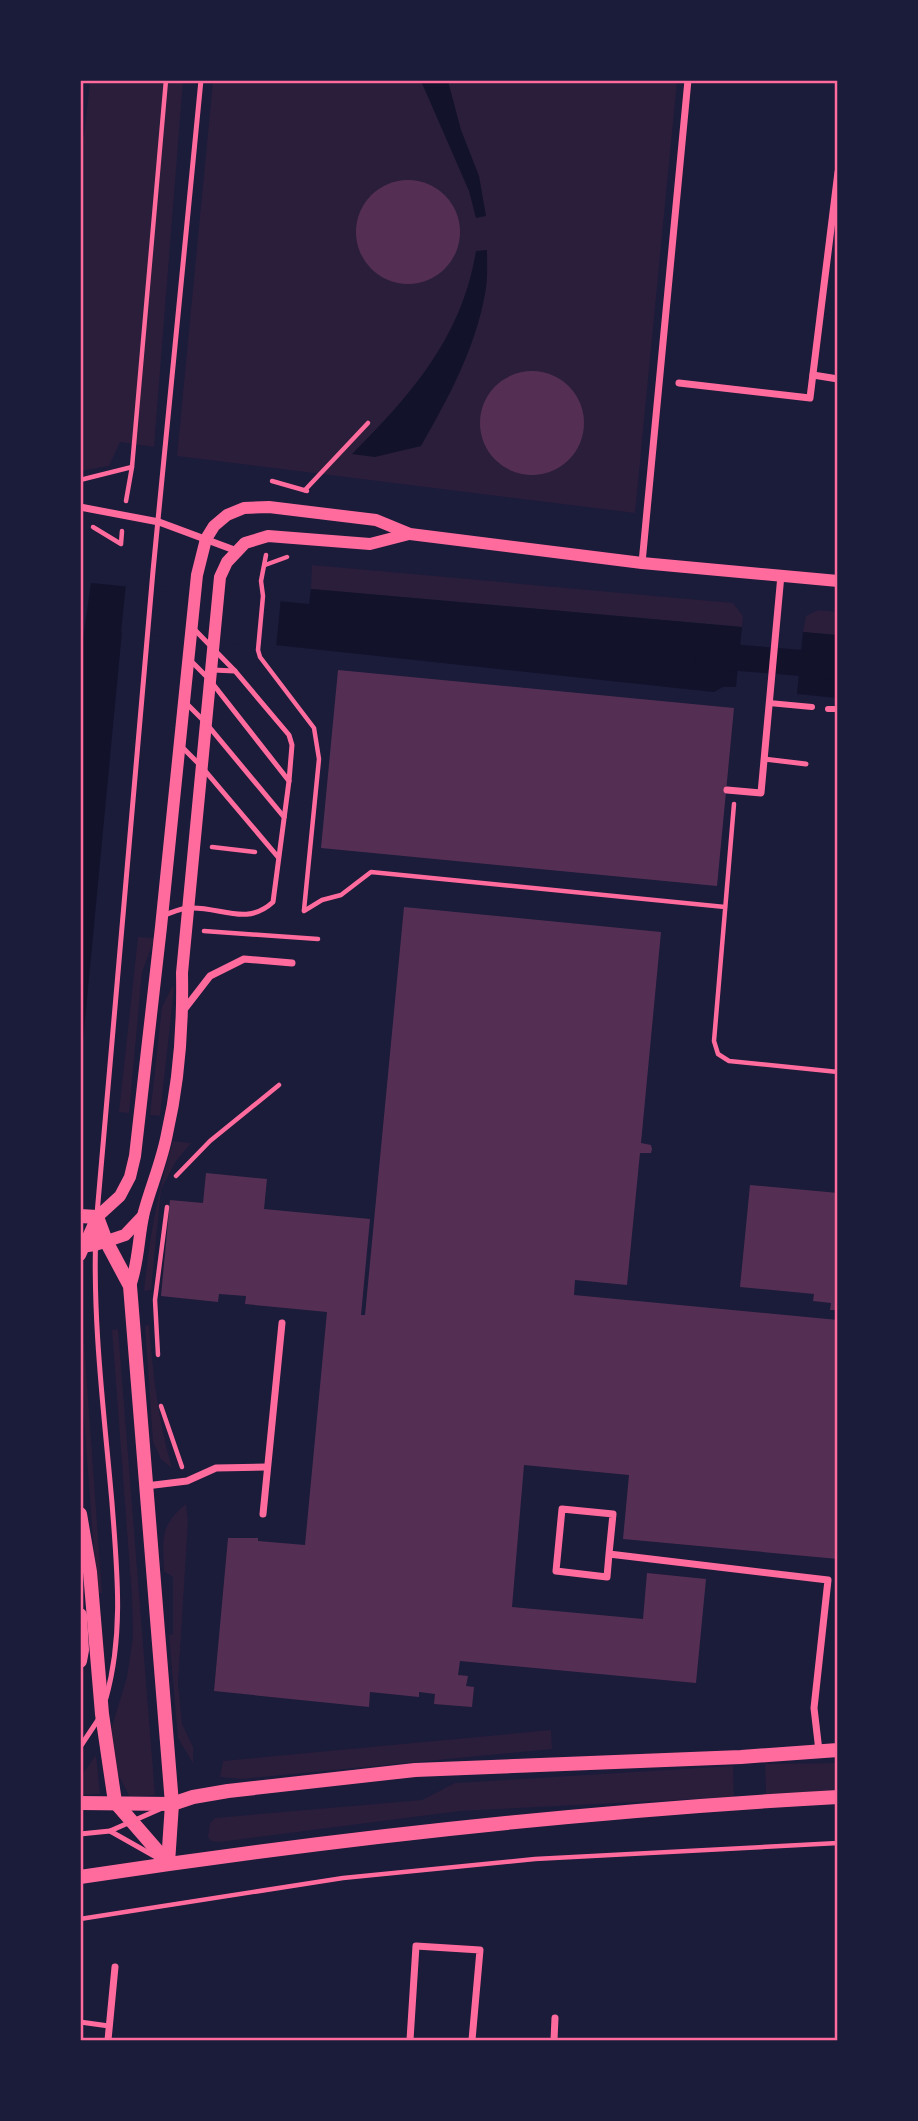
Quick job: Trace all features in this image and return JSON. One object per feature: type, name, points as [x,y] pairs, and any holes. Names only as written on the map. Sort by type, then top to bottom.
[{"type":"main road","points":[[80,1216],[97,1217],[89,1247],[130,1286],[172,1804],[168,1863]]},
{"type":"main road","points":[[81,1516],[90,1572],[102,1714],[116,1802],[168,1863]]},
{"type":"main road","points":[[80,1525],[81,1516]]},
{"type":"main road","points":[[80,1615],[80,1661]]},
{"type":"main road","points":[[80,1803],[172,1804],[228,1791],[415,1770],[741,1757],[838,1750]]},
{"type":"main road","points":[[80,1877],[386,1835],[716,1804],[838,1797]]},
{"type":"street","points":[[642,563],[688,80]]},
{"type":"street","points":[[679,383],[810,398],[838,172]]},
{"type":"street","points":[[813,375],[838,379]]},
{"type":"street","points":[[80,507],[159,522],[237,551]]},
{"type":"street","points":[[89,1247],[97,1217],[120,1196],[130,1177],[135,1156],[195,589],[206,539],[227,515],[244,508],[269,507],[376,520],[410,534],[642,563],[838,581]]},
{"type":"street","points":[[130,1286],[136,1268],[143,1215],[167,1136],[173,1104],[183,1011],[183,973],[211,646],[220,577],[227,562],[245,543],[268,536],[370,544],[410,534]]},
{"type":"street","points":[[731,790],[761,793],[781,575]]},
{"type":"street","points":[[769,699],[812,707]]},
{"type":"street","points":[[828,709],[838,709]]},
{"type":"street","points":[[183,1011],[210,976],[244,959],[292,963]]},
{"type":"street","points":[[89,1247],[125,1235],[143,1215]]},
{"type":"street","points":[[263,1514],[282,1323]]},
{"type":"street","points":[[146,1486],[187,1481],[216,1468],[267,1467]]},
{"type":"street","points":[[562,1509],[613,1514],[609,1554],[607,1577],[556,1571],[562,1509]]},
{"type":"street","points":[[609,1554],[828,1580],[814,1708],[819,1751]]},
{"type":"street","points":[[410,2040],[416,1946],[480,1950],[472,2040]]},
{"type":"street","points":[[108,2040],[115,1967]]},
{"type":"street","points":[[554,2040],[555,2018]]},
{"type":"lane","points":[[97,1217],[152,585],[201,80]]},
{"type":"lane","points":[[162,916],[188,908],[251,915],[265,910],[273,902],[289,781],[292,745],[289,736],[235,671],[192,626]]},
{"type":"lane","points":[[189,659],[210,674],[225,699],[289,781]]},
{"type":"lane","points":[[210,674],[235,671]]},
{"type":"lane","points":[[207,697],[225,699]]},
{"type":"lane","points":[[184,702],[205,722],[284,817]]},
{"type":"lane","points":[[203,741],[222,743]]},
{"type":"lane","points":[[180,745],[278,856]]},
{"type":"lane","points":[[764,759],[806,764]]},
{"type":"lane","points":[[200,786],[218,787]]},
{"type":"lane","points":[[80,1747],[102,1714],[112,1678],[118,1635],[119,1589],[89,1247]]},
{"type":"lane","points":[[80,1834],[110,1831],[172,1804]]},
{"type":"lane","points":[[110,1831],[168,1863]]},
{"type":"lane","points":[[80,2022],[109,2026]]},
{"type":"path","points":[[80,480],[132,467],[166,80]]},
{"type":"path","points":[[305,491],[368,423]]},
{"type":"path","points":[[89,525],[121,544]]},
{"type":"path","points":[[258,650],[263,596]]},
{"type":"path","points":[[731,790],[714,1041],[718,1054],[729,1061],[838,1072]]},
{"type":"path","points":[[211,847],[257,853]]},
{"type":"path","points":[[304,911],[322,900],[341,895],[371,872],[725,907]]},
{"type":"path","points":[[187,929],[318,939]]},
{"type":"path","points":[[173,1183],[192,1157],[279,1085]]},
{"type":"path","points":[[158,1364],[155,1300],[167,1205]]},
{"type":"path","points":[[160,1403],[187,1481]]},
{"type":"path","points":[[80,1919],[343,1878],[535,1859],[838,1843]]},
{"type":"shaded area","points":[[90,81],[183,81],[154,447],[120,442],[109,466],[81,471],[80,137],[84,137]]},
{"type":"shaded area","points":[[213,81],[677,81],[635,513],[177,456]]},
{"type":"shaded area","points":[[421,81],[448,81],[461,130],[479,176],[486,216],[476,218],[469,191]]},
{"type":"shaded area","points":[[487,250],[486,289],[475,334],[451,391],[421,446],[375,457],[352,454],[394,409],[431,363],[459,311],[476,251]]},
{"type":"shaded area","points":[[312,565],[733,603],[743,616],[742,627],[311,589]]},
{"type":"shaded area","points":[[91,583],[309,604],[311,589],[742,627],[736,687],[723,687],[714,692],[122,631],[81,1062],[80,660]]},
{"type":"shaded area","points":[[818,610],[837,612],[837,635],[803,632],[806,616]]},
{"type":"shaded area","points":[[803,632],[837,635],[837,698],[797,694]]},
{"type":"shaded area","points":[[138,937],[155,938],[142,972],[129,1113],[119,1112]]},
{"type":"shaded area","points":[[172,987],[160,1116],[150,1115],[162,1007]]},
{"type":"shaded area","points":[[173,1141],[191,1143],[176,1161],[161,1189],[151,1290],[144,1291],[155,1215],[163,1178]]},
{"type":"shaded area","points":[[149,1325],[157,1397],[172,1468],[161,1459],[153,1442],[145,1326]]},
{"type":"shaded area","points":[[80,1327],[83,1327],[102,1593],[97,1593],[81,1379]]},
{"type":"shaded area","points":[[118,1329],[155,1795],[130,1797],[115,1769],[111,1730],[127,1677],[133,1637],[112,1330]]},
{"type":"shaded area","points":[[186,1504],[188,1521],[178,1683],[182,1724],[193,1747],[193,1763],[178,1738],[169,1635],[173,1634],[173,1577],[164,1571],[163,1550],[167,1526]]},
{"type":"shaded area","points":[[551,1730],[552,1749],[241,1779],[220,1777],[223,1761]]},
{"type":"shaded area","points":[[96,1755],[100,1794],[81,1795],[81,1776]]},
{"type":"shaded area","points":[[837,1763],[837,1790],[766,1796],[765,1764]]},
{"type":"shaded area","points":[[733,1766],[734,1797],[460,1811],[219,1842],[211,1841],[208,1837],[210,1823],[215,1818],[422,1800],[455,1783]]},
{"type":"pier","points":[[126,583],[281,598],[276,648],[121,632]]},
{"type":"building","points":[[408,180],[428,184],[445,195],[456,212],[460,232],[456,252],[445,269],[428,280],[408,284],[388,280],[371,269],[360,252],[356,232],[360,212],[371,195],[388,184]]},
{"type":"building","points":[[532,371],[552,375],[569,386],[580,403],[584,423],[580,443],[569,460],[552,471],[532,475],[512,471],[495,460],[484,443],[480,423],[484,403],[495,386],[512,375]]},
{"type":"building","points":[[338,670],[734,708],[717,886],[321,848]]},
{"type":"building","points":[[404,907],[661,932],[641,1143],[651,1145],[652,1149],[651,1153],[640,1153],[627,1285],[575,1280],[574,1295],[838,1320],[838,1559],[623,1539],[629,1475],[524,1465],[512,1607],[643,1619],[647,1573],[706,1579],[696,1683],[460,1661],[458,1675],[468,1676],[466,1686],[474,1687],[472,1707],[434,1704],[435,1694],[419,1692],[419,1697],[370,1692],[369,1707],[214,1691],[228,1538],[258,1538],[258,1541],[305,1545],[327,1312],[245,1304],[246,1296],[219,1294],[218,1302],[161,1296],[170,1200],[203,1203],[206,1173],[267,1179],[264,1209],[370,1219],[361,1315],[365,1315]]},
{"type":"building","points":[[750,1185],[838,1193],[838,1310],[830,1310],[831,1303],[813,1301],[814,1294],[740,1287]]},
{"type":"waterway","points":[[705,655],[838,666]]}]
